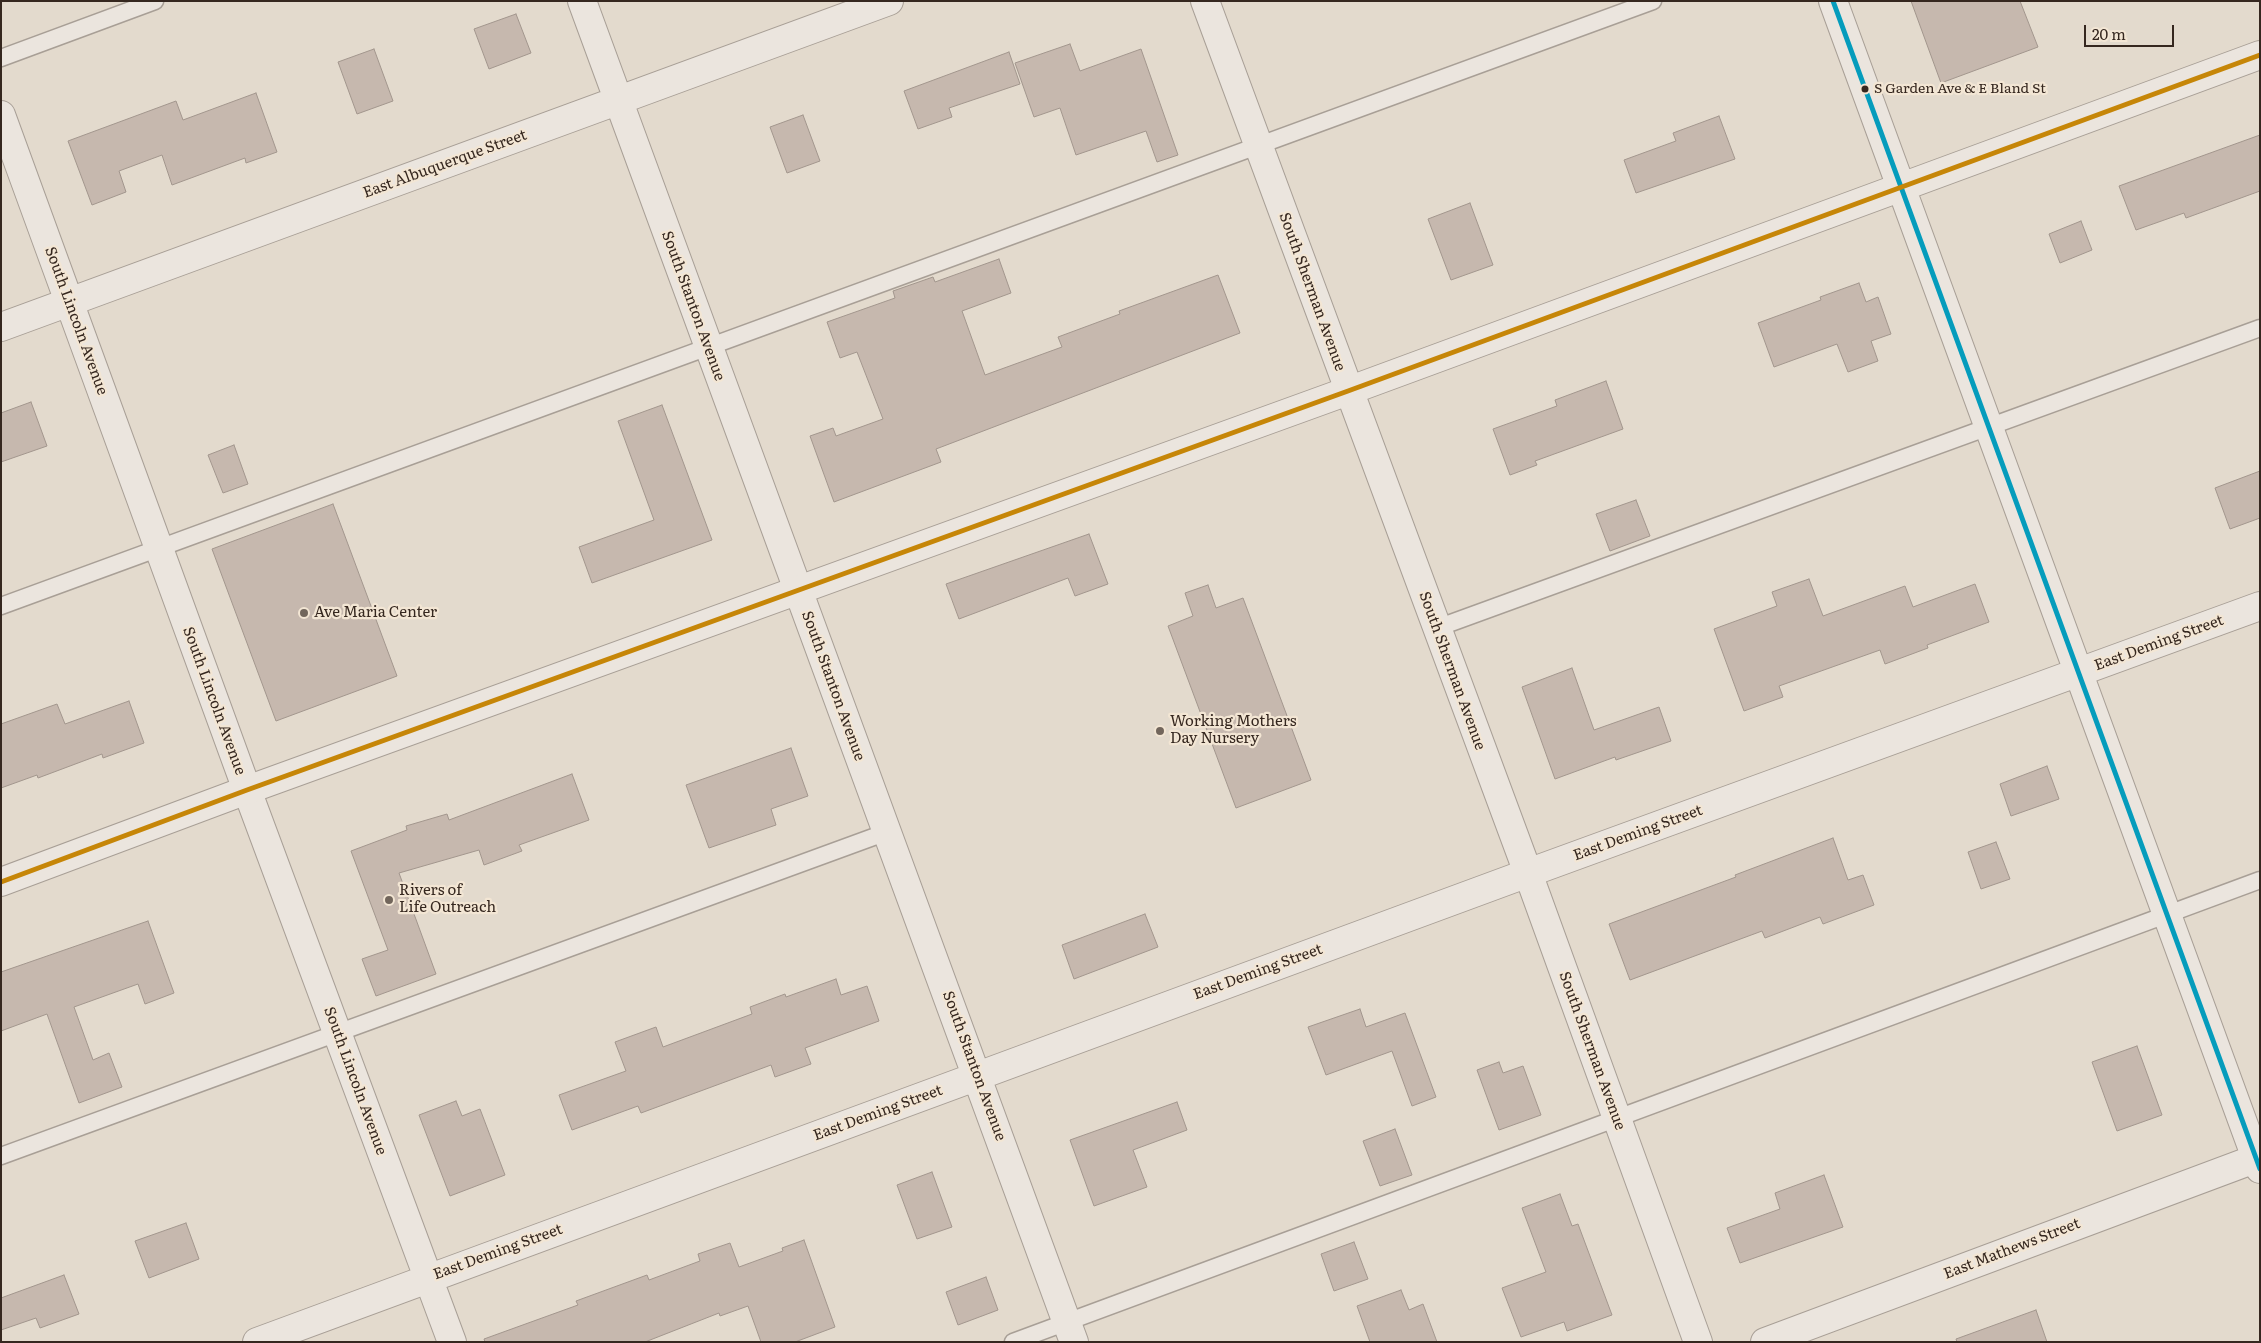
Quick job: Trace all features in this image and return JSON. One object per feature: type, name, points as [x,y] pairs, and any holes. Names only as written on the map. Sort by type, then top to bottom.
[{"type":"street","name":"South Stanton Avenue","points":[[582,1],[1071,1332]]},
{"type":"street","name":"East Albuquerque Street","points":[[1,327],[889,1]]},
{"type":"street","name":"South Sherman Avenue","points":[[1205,1],[1528,873],[1698,1342]]},
{"type":"street","points":[[1832,1],[2077,673],[2258,1161]]},
{"type":"street","points":[[1,882],[247,790],[1348,391],[2260,55]]},
{"type":"street","name":"South Lincoln Avenue","points":[[1,115],[247,790],[452,1342]]},
{"type":"street","name":"East Deming Street","points":[[257,1342],[1528,873],[2260,606]]},
{"type":"street","name":"East Mathews Street","points":[[1765,1342],[2258,1161]]},
{"type":"lane","points":[[1,58],[155,1]]},
{"type":"lane","points":[[1,606],[1654,1]]},
{"type":"lane","points":[[1436,628],[2260,328]]},
{"type":"lane","points":[[1,1156],[887,832]]},
{"type":"lane","points":[[1013,1342],[1071,1332],[1617,1119],[2260,880]]},
{"type":"building","points":[[1911,1],[2020,1],[2038,47],[1941,83]]},
{"type":"building","points":[[516,14],[531,53],[489,69],[474,29]]},
{"type":"building","points":[[1070,44],[1080,71],[1141,49],[1178,155],[1157,162],[1146,131],[1076,155],[1060,108],[1034,117],[1015,63]]},
{"type":"building","points":[[374,49],[393,101],[357,114],[338,62]]},
{"type":"building","points":[[1009,52],[1020,84],[949,108],[952,117],[918,129],[904,91]]},
{"type":"building","points":[[256,93],[277,152],[246,163],[245,158],[172,185],[162,155],[119,171],[126,192],[92,205],[68,141],[176,101],[183,120]]},
{"type":"building","points":[[803,115],[820,161],[787,173],[770,127]]},
{"type":"building","points":[[1719,116],[1735,159],[1636,193],[1624,160],[1676,141],[1673,133]]},
{"type":"building","points":[[2260,135],[2260,191],[2186,218],[2184,213],[2136,230],[2119,186]]},
{"type":"building","points":[[1470,203],[1493,265],[1451,280],[1428,219]]},
{"type":"building","points":[[2081,221],[2092,250],[2060,263],[2049,234]]},
{"type":"building","points":[[999,259],[1011,293],[962,311],[985,375],[1062,347],[1058,337],[1120,314],[1119,311],[1218,275],[1240,333],[936,449],[941,462],[834,502],[810,436],[833,428],[836,436],[883,419],[857,352],[840,358],[827,322],[895,298],[893,291],[933,277],[935,282]]},
{"type":"building","points":[[1859,283],[1866,302],[1878,297],[1891,334],[1871,341],[1878,361],[1848,372],[1837,344],[1774,367],[1758,323],[1821,300],[1820,297]]},
{"type":"building","points":[[1606,381],[1623,429],[1535,461],[1537,465],[1510,475],[1493,429],[1557,406],[1555,400]]},
{"type":"building","points":[[31,402],[47,446],[1,462],[1,413]]},
{"type":"building","points":[[662,405],[712,540],[592,583],[579,547],[654,520],[618,421]]},
{"type":"building","points":[[234,445],[248,484],[223,493],[208,455]]},
{"type":"building","points":[[2260,471],[2260,518],[2230,529],[2215,488]]},
{"type":"building","points":[[1636,500],[1650,536],[1610,551],[1596,514]]},
{"type":"building","name":"Ave Maria Center","points":[[333,504],[397,676],[276,721],[212,549]]},
{"type":"building","points":[[1089,534],[1108,584],[1075,596],[1068,578],[959,619],[946,584]]},
{"type":"building","points":[[1809,579],[1823,616],[1905,586],[1913,607],[1975,584],[1989,622],[1927,645],[1928,648],[1885,664],[1880,650],[1779,686],[1783,697],[1744,711],[1714,629],[1777,606],[1772,592]]},
{"type":"building","name":"Working Mothers Day Nursery","points":[[1208,585],[1216,608],[1243,598],[1311,780],[1236,808],[1168,626],[1193,616],[1185,593]]},
{"type":"building","points":[[1572,668],[1594,730],[1659,707],[1671,741],[1616,760],[1615,757],[1555,779],[1522,687]]},
{"type":"building","points":[[129,701],[144,743],[103,758],[102,754],[38,778],[37,775],[1,788],[1,724],[57,704],[65,724]]},
{"type":"building","points":[[791,748],[808,796],[771,809],[776,825],[709,848],[686,785]]},
{"type":"building","points":[[2047,766],[2059,799],[2011,816],[2000,784]]},
{"type":"building","points":[[572,774],[589,820],[519,845],[522,851],[484,865],[479,850],[399,873],[436,974],[376,996],[362,959],[388,950],[351,851],[407,830],[406,826],[447,814],[449,820]]},
{"type":"building","points":[[1833,838],[1848,880],[1863,875],[1874,905],[1823,924],[1820,917],[1765,938],[1762,931],[1630,980],[1609,924],[1736,877],[1735,875]]},
{"type":"building","points":[[1996,842],[2010,879],[1981,889],[1968,852]]},
{"type":"building","points":[[1145,914],[1158,947],[1074,979],[1062,945]]},
{"type":"building","points":[[148,921],[174,993],[145,1004],[138,984],[74,1007],[93,1060],[109,1053],[122,1087],[79,1103],[47,1014],[1,1031],[1,972]]},
{"type":"building","points":[[836,979],[841,995],[867,986],[879,1021],[805,1048],[811,1064],[775,1077],[771,1065],[641,1113],[638,1106],[572,1130],[559,1095],[626,1071],[615,1042],[656,1027],[663,1047],[752,1014],[750,1007],[785,994],[786,997]]},
{"type":"building","points":[[1360,1009],[1366,1027],[1405,1013],[1436,1097],[1412,1106],[1392,1051],[1326,1075],[1308,1027]]},
{"type":"building","points":[[2137,1046],[2162,1115],[2117,1131],[2092,1062]]},
{"type":"building","points":[[1499,1062],[1503,1073],[1523,1066],[1541,1115],[1499,1130],[1477,1070]]},
{"type":"building","points":[[456,1101],[462,1116],[480,1109],[505,1175],[450,1196],[419,1115]]},
{"type":"building","points":[[1177,1102],[1187,1130],[1133,1150],[1147,1187],[1094,1206],[1070,1140]]},
{"type":"building","points":[[1395,1129],[1412,1175],[1380,1186],[1363,1141]]},
{"type":"building","points":[[932,1172],[952,1227],[917,1239],[897,1185]]},
{"type":"building","points":[[1824,1175],[1843,1227],[1740,1263],[1727,1228],[1780,1209],[1775,1193]]},
{"type":"building","points":[[1560,1194],[1572,1226],[1578,1224],[1612,1315],[1567,1331],[1564,1322],[1521,1337],[1502,1288],[1546,1272],[1522,1208]]},
{"type":"building","points":[[186,1223],[199,1259],[149,1278],[135,1241]]},
{"type":"building","points":[[804,1240],[835,1327],[795,1342],[761,1342],[748,1306],[720,1316],[719,1313],[645,1342],[485,1342],[484,1339],[578,1305],[576,1301],[647,1275],[649,1280],[700,1261],[698,1254],[730,1243],[739,1267],[783,1251],[782,1248]]},
{"type":"building","points":[[1354,1242],[1368,1279],[1334,1291],[1321,1254]]},
{"type":"building","points":[[64,1275],[79,1314],[40,1328],[36,1318],[1,1330],[1,1298]]},
{"type":"building","points":[[986,1277],[998,1310],[958,1325],[946,1292]]},
{"type":"building","points":[[1401,1290],[1409,1310],[1423,1304],[1437,1342],[1370,1342],[1357,1306]]},
{"type":"building","points":[[2036,1310],[2047,1342],[1957,1342],[1956,1339]]},
{"type":"transit line","points":[[1833,1],[2260,1169]]},
{"type":"transit line","points":[[1,882],[247,790],[1348,391],[2260,55]]},
{"type":"place","name":"S Garden Ave & E Bland St","points":[[1865,89]]},
{"type":"place","name":"Ave Maria Center","points":[[304,613]]},
{"type":"place","name":"Working Mothers Day Nursery","points":[[1160,731]]},
{"type":"place","name":"Rivers of Life Outreach","points":[[389,900]]}]
